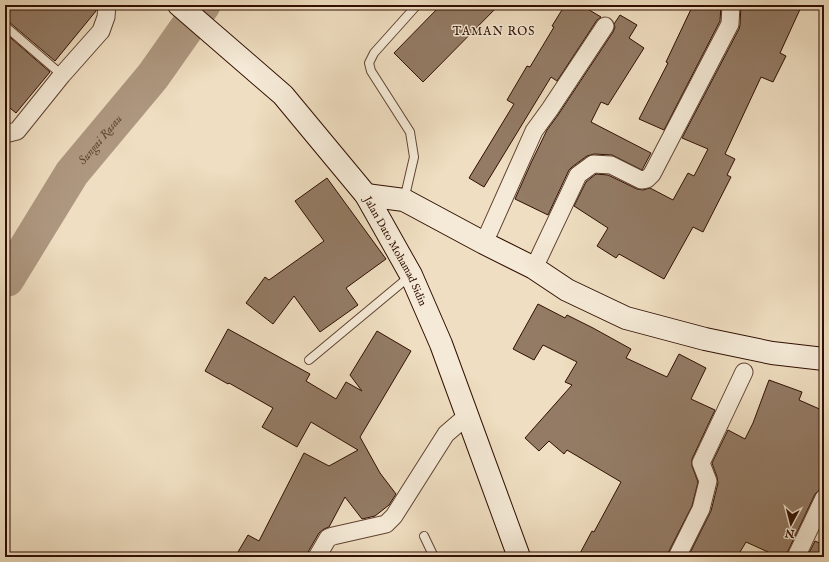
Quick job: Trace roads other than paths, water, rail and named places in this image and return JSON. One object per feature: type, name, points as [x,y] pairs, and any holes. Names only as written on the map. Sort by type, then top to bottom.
[{"type":"main road","name":"Jalan Dato Mohamad Sidin","points":[[180,5],[283,95],[366,195],[411,275],[441,344],[468,415],[517,556]]},
{"type":"main road","points":[[366,195],[404,200],[534,268],[567,290],[626,318],[705,339],[772,353],[824,360]]},
{"type":"street","points":[[5,134],[17,131],[62,74],[101,32],[106,17],[107,5]]},
{"type":"street","points":[[534,268],[578,175],[593,164],[611,165],[641,180],[647,179],[652,174],[730,24],[731,5]]},
{"type":"street","points":[[484,243],[534,131],[605,26]]},
{"type":"street","points":[[677,557],[701,509],[708,481],[702,463],[744,372]]},
{"type":"street","points":[[317,557],[328,538],[386,524],[394,516],[446,434],[468,415]]},
{"type":"street","points":[[796,557],[824,498]]},
{"type":"lane","points":[[404,200],[414,157],[410,132],[371,71],[369,63],[374,53],[417,5]]},
{"type":"lane","points":[[5,26],[62,74]]},
{"type":"lane","points":[[309,360],[411,275]]},
{"type":"lane","points":[[424,536],[434,557]]},
{"type":"waterway","name":"Sungai Rasau","points":[[5,279],[7,279],[72,173],[153,76],[203,5]]},
{"type":"district","name":"TAMAN ROS","points":[[494,31]]}]
